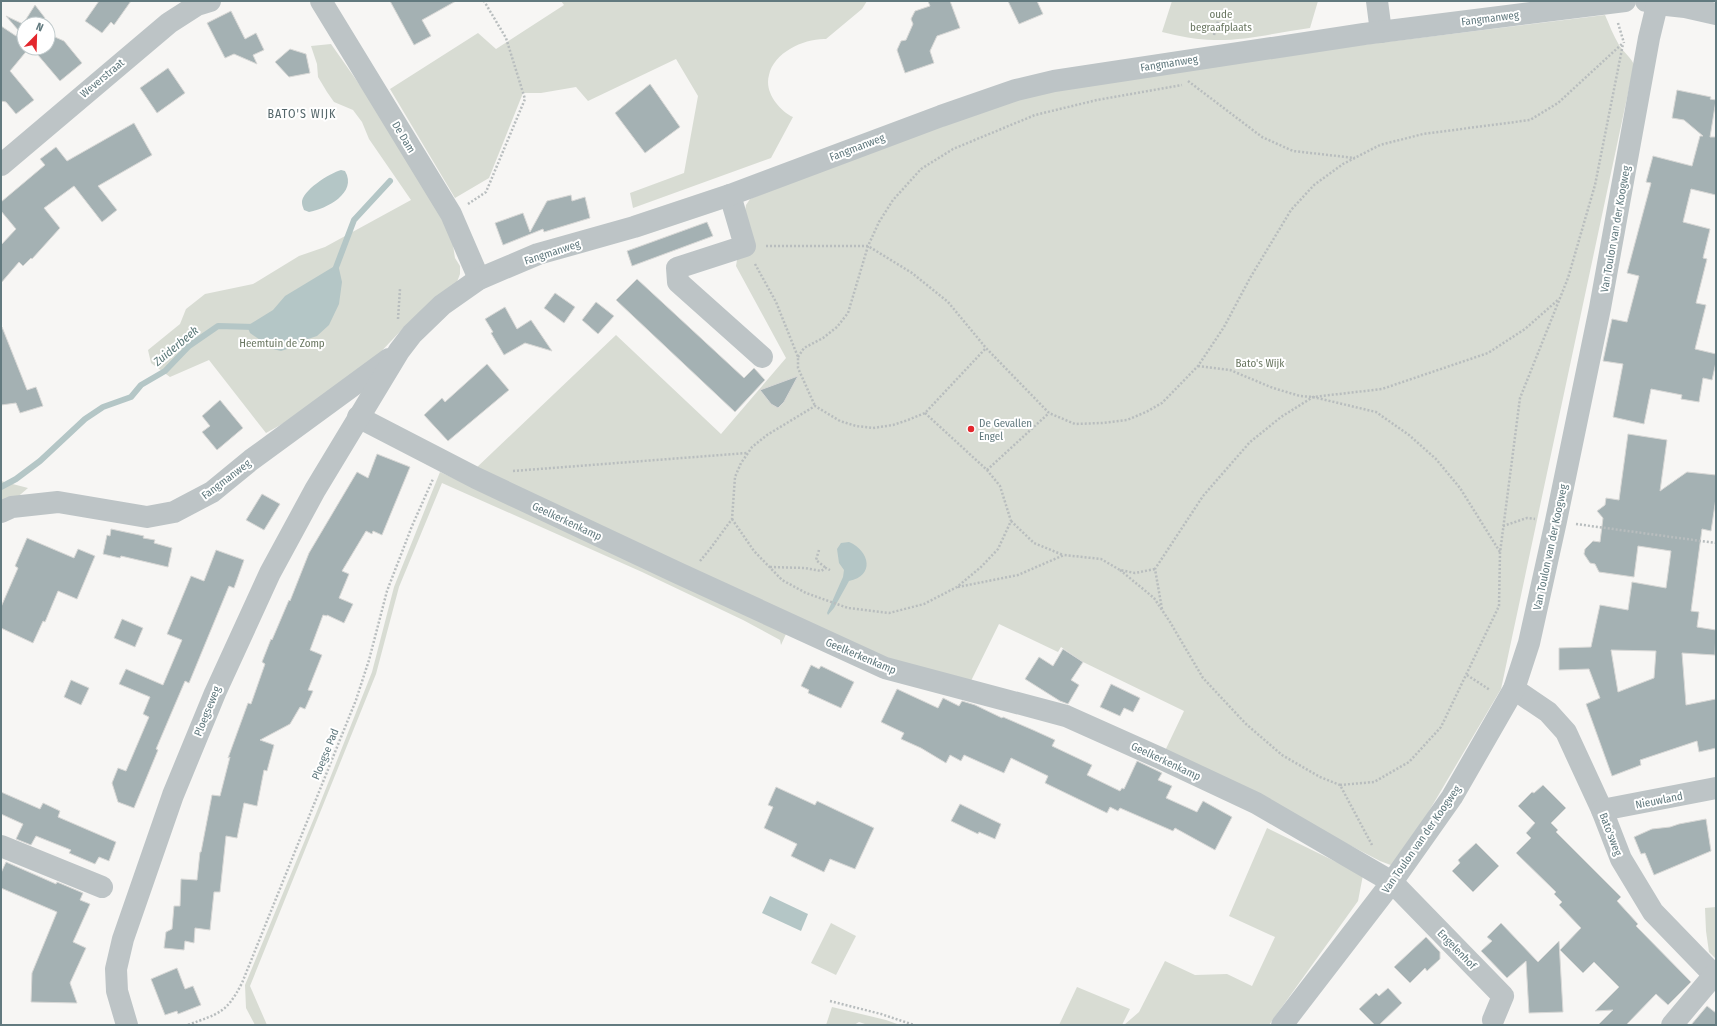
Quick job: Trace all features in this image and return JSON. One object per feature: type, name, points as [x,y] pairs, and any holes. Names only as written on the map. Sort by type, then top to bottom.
[{"type":"street","name":"Weverstraat","points":[[1,165],[169,22],[197,5],[210,1]]},
{"type":"street","name":"De Dam","points":[[321,1],[451,214],[479,279]]},
{"type":"street","points":[[1377,1],[1381,32]]},
{"type":"street","name":"Fangmanweg","points":[[358,417],[399,351],[412,334],[442,305],[479,279],[538,254],[634,227],[730,195],[941,116],[1016,90],[1054,81],[1381,32],[1625,1]]},
{"type":"street","points":[[1653,2],[1716,14]]},
{"type":"street","name":"Van Toulon van der Koogweg","points":[[1282,1025],[1392,882],[1452,797],[1510,695],[1529,643],[1600,308],[1649,38],[1653,2]]},
{"type":"street","points":[[730,195],[745,246],[677,268],[678,282],[762,357]]},
{"type":"street","name":"Fangmanweg","points":[[1,512],[12,507],[58,502],[147,517],[174,512],[212,492],[251,460],[399,351]]},
{"type":"street","name":"Geelkerkenkamp","points":[[358,417],[441,461],[678,573],[891,670],[984,693],[1079,721],[1256,803],[1392,882]]},
{"type":"street","name":"Ploegseweg","points":[[127,1025],[116,991],[116,969],[123,939],[173,795],[214,693],[270,573],[315,490],[358,417]]},
{"type":"street","name":"Bato'sweg","points":[[1510,695],[1548,712],[1566,732],[1602,810],[1621,859],[1653,912],[1715,976]]},
{"type":"street","name":"Nieuwland","points":[[1602,810],[1716,788]]},
{"type":"street","points":[[1,846],[102,887]]},
{"type":"street","name":"Engelenhof","points":[[1392,882],[1503,996],[1493,1020]]},
{"type":"street","points":[[1672,1025],[1715,976]]},
{"type":"path","points":[[451,214],[486,192],[525,99],[506,38],[484,1]]},
{"type":"path","points":[[925,413],[987,470],[1000,486],[1011,521],[1034,543],[1064,555],[1101,559],[1120,570],[1154,598],[1203,678],[1246,724],[1282,755],[1320,777],[1340,786],[1374,782],[1409,762],[1441,727],[1499,606],[1500,553],[1520,398],[1568,278],[1595,185],[1623,43],[1558,103],[1530,120],[1423,134],[1380,145],[1342,164],[1314,185],[1290,210],[1250,278],[1224,327],[1198,366],[1162,403],[1127,420],[1075,424],[1049,413],[986,348],[948,302],[912,273],[868,246],[745,246],[776,302],[798,357],[798,368],[815,406],[840,421],[856,426],[873,428],[893,425],[925,413],[986,348]]},
{"type":"path","points":[[1179,62],[1190,84],[1204,92],[1262,137],[1294,151],[1356,158]]},
{"type":"path","points":[[798,357],[804,348],[823,338],[837,326],[848,313],[868,246],[879,222],[893,200],[921,169],[952,149],[1035,115],[1097,100],[1197,82]]},
{"type":"path","points":[[1162,609],[1155,569],[1203,496],[1250,442],[1281,417],[1313,397],[1382,389],[1488,353],[1525,329],[1560,299]]},
{"type":"path","points":[[1198,366],[1230,370],[1274,388],[1300,396],[1313,397],[1376,412],[1409,435],[1436,459],[1460,488],[1500,553]]},
{"type":"path","points":[[678,573],[697,564],[704,558],[732,519],[735,477],[741,463],[752,447],[767,435],[815,406]]},
{"type":"path","points":[[987,470],[1049,413]]},
{"type":"path","points":[[507,471],[748,453]]},
{"type":"path","name":"Ploegse Pad","points":[[188,1025],[217,1014],[226,1008],[234,998],[242,983],[356,700],[369,660],[387,591],[412,526],[441,461]]},
{"type":"path","points":[[1503,526],[1527,518],[1716,543]]},
{"type":"path","points":[[732,519],[754,551],[782,580],[806,593],[838,605],[848,608],[889,613],[924,604],[957,587],[981,567],[998,549],[1011,521]]},
{"type":"path","points":[[819,550],[816,560],[830,570]]},
{"type":"path","points":[[957,587],[1018,575],[1064,555]]},
{"type":"path","points":[[770,567],[805,568],[821,571],[826,568]]},
{"type":"path","points":[[1120,570],[1135,573],[1155,569]]},
{"type":"path","points":[[1467,675],[1510,695]]},
{"type":"path","points":[[1340,786],[1373,848]]},
{"type":"path","points":[[830,1001],[881,1014],[914,1025]]},
{"type":"green space","points":[[561,1],[867,1],[862,9],[826,39],[809,41],[792,48],[784,53],[772,67],[768,81],[771,94],[778,105],[793,117],[771,158],[633,208],[630,193],[684,173],[698,96],[676,59],[588,101],[576,87],[541,93],[523,93],[489,178],[455,198],[390,89],[478,33],[496,49],[564,5]]},
{"type":"green space","name":"oude begraafplaats","points":[[1172,1],[1318,1],[1310,28],[1249,38],[1207,40],[1194,39],[1162,32]]},
{"type":"green space","name":"Bato's Wijk","points":[[1605,15],[1619,45],[1634,65],[1501,689],[1396,867],[1380,861],[1229,782],[1163,755],[1184,711],[1083,662],[1061,647],[1058,652],[999,624],[969,685],[912,672],[473,471],[616,335],[721,434],[786,358],[736,266],[746,205],[750,199],[757,196],[1017,97],[1305,52]]},
{"type":"green space","name":"Heemtuin de Zomp","points":[[331,44],[364,91],[438,209],[452,239],[455,258],[460,266],[460,274],[457,282],[410,321],[375,358],[284,423],[266,433],[209,360],[170,377],[151,363],[148,350],[180,324],[186,309],[205,294],[253,284],[299,256],[325,247],[411,200],[369,139],[362,122],[353,110],[334,102],[318,77],[317,64],[311,46]]},
{"type":"green space","points":[[440,472],[580,535],[786,634],[781,645],[780,640],[743,620],[642,572],[442,483],[399,587],[376,674],[250,986],[267,1025],[255,1025],[246,1008],[245,985],[317,811],[372,672],[394,587]]},
{"type":"green space","points":[[1,481],[28,488],[14,500],[1,503]]},
{"type":"green space","points":[[1267,828],[1363,875],[1358,901],[1269,1025],[1124,1025],[1139,1012],[1165,961],[1195,975],[1227,974],[1252,986],[1275,937],[1229,916]]},
{"type":"green space","points":[[1716,907],[1716,959],[1709,952],[1705,908]]},
{"type":"green space","points":[[831,923],[856,936],[836,975],[811,963]]},
{"type":"green space","points":[[1077,987],[1130,1009],[1122,1025],[1059,1025]]},
{"type":"green space","points":[[832,1007],[886,1020],[900,1025],[868,1025],[859,1022],[854,1025],[826,1025]]},
{"type":"shaded area","points":[[341,170],[345,171],[348,179],[344,193],[331,204],[324,207],[309,212],[304,210],[302,203],[306,193],[317,183]]},
{"type":"shaded area","points":[[338,264],[342,282],[339,304],[329,325],[317,336],[296,343],[290,348],[281,351],[273,349],[250,333],[247,326],[273,310],[285,296]]},
{"type":"shaded area","points":[[849,542],[862,551],[867,563],[866,569],[863,574],[849,581],[834,608],[828,615],[827,613],[843,577],[844,570],[839,563],[837,549],[841,543]]},
{"type":"shaded area","points":[[770,896],[808,914],[801,931],[762,913]]},
{"type":"building","points":[[99,1],[131,1],[114,25],[111,22],[102,33],[85,21]]},
{"type":"building","points":[[390,1],[456,1],[422,20],[431,36],[414,45]]},
{"type":"building","points":[[928,1],[950,1],[960,28],[937,36],[930,51],[934,63],[905,73],[897,50],[901,41],[906,40],[913,24],[911,19],[915,11],[930,6]]},
{"type":"building","points":[[1008,1],[1037,1],[1043,14],[1019,24]]},
{"type":"building","points":[[35,5],[43,16],[28,16]]},
{"type":"building","points":[[231,11],[245,39],[256,33],[264,50],[253,55],[257,64],[234,54],[225,58],[207,23]]},
{"type":"building","points":[[6,16],[16,21],[16,28]]},
{"type":"building","points":[[1,26],[16,36],[16,56],[22,56],[10,71],[34,100],[16,114],[6,102],[1,101]]},
{"type":"building","points":[[56,38],[64,41],[82,63],[60,81],[39,56],[56,56]]},
{"type":"building","points":[[290,49],[306,54],[310,73],[289,77],[275,62]]},
{"type":"building","points":[[168,68],[185,93],[157,113],[140,88]]},
{"type":"building","points":[[650,84],[680,127],[645,153],[615,113]]},
{"type":"building","points":[[1677,90],[1711,97],[1710,99],[1716,100],[1710,137],[1716,137],[1716,195],[1691,189],[1683,222],[1710,229],[1703,258],[1707,259],[1696,303],[1706,305],[1695,349],[1716,354],[1716,362],[1712,380],[1703,378],[1699,402],[1681,399],[1682,395],[1651,389],[1644,424],[1613,417],[1623,364],[1603,361],[1612,319],[1627,322],[1639,276],[1627,273],[1651,183],[1646,182],[1653,156],[1692,166],[1700,136],[1703,136],[1684,120],[1672,118]]},
{"type":"building","points":[[134,123],[152,155],[98,186],[117,210],[102,222],[74,186],[44,208],[60,228],[32,259],[31,258],[23,266],[19,262],[1,283],[1,245],[16,229],[1,211],[1,202],[45,165],[40,159],[56,147],[67,161]]},
{"type":"building","points":[[571,195],[572,201],[585,197],[590,218],[544,232],[543,229],[503,245],[495,223],[523,213],[530,232],[547,201]]},
{"type":"building","points":[[707,222],[713,236],[632,266],[627,251]]},
{"type":"building","points":[[637,279],[744,378],[754,368],[765,380],[735,412],[616,300]]},
{"type":"building","points":[[555,293],[575,307],[564,323],[544,308]]},
{"type":"building","points":[[596,302],[614,316],[598,334],[582,320]]},
{"type":"building","points":[[505,307],[517,329],[531,320],[552,351],[525,343],[504,355],[491,333],[493,332],[485,319]]},
{"type":"building","points":[[1,327],[27,390],[36,387],[43,406],[20,413],[16,403],[1,405]]},
{"type":"building","points":[[487,364],[509,390],[448,441],[424,415],[442,398],[445,402]]},
{"type":"building","points":[[798,376],[784,402],[778,408],[771,404],[760,390]]},
{"type":"building","points":[[220,400],[243,428],[217,450],[202,432],[210,426],[202,416]]},
{"type":"building","points":[[1628,434],[1667,440],[1660,491],[1687,472],[1716,475],[1716,498],[1711,531],[1702,529],[1691,611],[1699,612],[1697,627],[1716,630],[1715,655],[1682,653],[1686,705],[1716,699],[1716,748],[1699,752],[1697,741],[1640,760],[1641,765],[1612,776],[1586,704],[1600,698],[1589,669],[1559,670],[1559,648],[1591,647],[1600,605],[1628,610],[1632,582],[1666,588],[1671,551],[1638,546],[1634,577],[1599,572],[1595,564],[1590,563],[1584,554],[1585,549],[1593,541],[1600,542],[1603,518],[1597,511],[1605,505],[1606,498],[1619,500]],"holes":[[[1611,650],[1656,651],[1654,678],[1618,692]]]},
{"type":"building","points":[[377,454],[410,467],[382,535],[373,531],[372,534],[366,531],[342,571],[349,574],[339,598],[353,604],[344,623],[327,615],[323,615],[310,650],[322,655],[308,690],[313,691],[305,709],[300,707],[290,724],[260,740],[274,745],[267,771],[264,770],[257,806],[244,803],[237,838],[226,836],[220,892],[214,892],[210,930],[195,928],[194,943],[185,941],[184,950],[164,948],[166,932],[172,929],[174,906],[180,906],[181,879],[197,880],[200,852],[212,795],[220,796],[230,757],[228,758],[248,703],[251,704],[265,664],[262,662],[271,639],[272,640],[289,600],[290,601],[309,553],[357,472],[368,478]]},
{"type":"building","points":[[262,494],[280,504],[264,530],[246,520]]},
{"type":"building","points":[[111,529],[144,536],[143,538],[155,540],[154,543],[172,548],[168,567],[121,556],[120,558],[103,554],[107,535],[110,536]]},
{"type":"building","points":[[27,538],[74,558],[78,549],[95,556],[77,599],[58,591],[45,622],[43,621],[33,643],[1,628],[1,607],[18,568],[15,566]]},
{"type":"building","points":[[216,550],[244,560],[234,588],[229,586],[189,683],[185,681],[156,749],[158,750],[134,808],[118,802],[112,783],[118,768],[126,771],[149,717],[143,714],[150,697],[119,684],[126,669],[163,685],[182,640],[167,634],[191,576],[204,581]]},
{"type":"building","points":[[122,619],[143,628],[135,647],[114,638]]},
{"type":"building","points":[[1063,649],[1083,662],[1071,680],[1079,685],[1068,704],[1060,701],[1025,679],[1039,657],[1053,666]]},
{"type":"building","points":[[811,665],[819,669],[821,666],[854,682],[841,708],[808,693],[809,690],[801,686]]},
{"type":"building","points":[[71,680],[89,688],[81,705],[64,697]]},
{"type":"building","points":[[1111,684],[1140,698],[1133,712],[1124,708],[1120,716],[1100,707]]},
{"type":"building","points":[[897,689],[938,708],[943,698],[959,706],[962,701],[975,705],[1055,740],[1052,746],[1092,765],[1087,775],[1120,791],[1122,788],[1124,789],[1137,761],[1162,773],[1158,780],[1172,786],[1166,798],[1197,812],[1203,801],[1232,817],[1215,850],[1175,828],[1173,831],[1120,808],[1118,811],[1110,807],[1107,813],[1045,783],[1048,776],[1011,758],[1004,773],[964,755],[961,761],[950,755],[946,763],[921,748],[901,739],[904,733],[881,722]]},
{"type":"building","points":[[1543,785],[1566,808],[1551,823],[1558,830],[1556,832],[1621,897],[1617,901],[1638,924],[1636,926],[1691,982],[1668,1005],[1656,994],[1626,1025],[1598,1025],[1613,1010],[1595,1011],[1619,987],[1594,962],[1583,973],[1560,950],[1581,928],[1559,905],[1562,902],[1554,894],[1556,892],[1516,853],[1531,838],[1526,833],[1535,823],[1518,806],[1532,792],[1534,793]]},
{"type":"building","points":[[776,787],[815,805],[817,801],[874,828],[855,869],[830,859],[824,872],[791,856],[797,844],[764,828],[773,807],[768,805]]},
{"type":"building","points":[[1,792],[40,809],[43,803],[60,811],[58,817],[116,842],[109,861],[99,857],[95,864],[69,853],[71,850],[36,836],[31,845],[16,839],[23,824],[1,814]]},
{"type":"building","points":[[960,804],[1001,824],[995,839],[979,832],[978,834],[951,821]]},
{"type":"building","points":[[1706,819],[1711,851],[1654,875],[1645,853],[1641,854],[1634,837],[1652,829],[1670,827]]},
{"type":"building","points":[[1476,843],[1499,866],[1473,892],[1452,871],[1460,863],[1458,860]]},
{"type":"building","points":[[6,862],[56,884],[57,882],[83,893],[80,900],[90,904],[73,942],[86,948],[70,983],[77,1003],[31,1002],[32,973],[57,912],[1,888],[1,873]]},
{"type":"building","points":[[1501,923],[1538,962],[1559,941],[1563,1012],[1529,1013],[1526,961],[1507,978],[1481,951],[1492,941],[1487,937]]},
{"type":"building","points":[[1426,937],[1440,952],[1440,959],[1427,971],[1425,968],[1410,983],[1394,967]]},
{"type":"building","points":[[177,968],[185,989],[193,986],[201,1005],[178,1014],[177,1011],[165,1015],[151,979]]},
{"type":"building","points":[[1388,988],[1402,1003],[1379,1025],[1375,1025],[1359,1009],[1376,993],[1379,996]]},
{"type":"building","points":[[1707,1006],[1716,1013],[1716,1025],[1691,1025]]},
{"type":"waterway","name":"Zuiderbeek","points":[[335,270],[354,220],[390,181]]},
{"type":"waterway","name":"Zuiderbeek","points":[[1,487],[16,479],[40,461],[85,419],[103,407],[131,397],[141,385],[165,371],[189,346],[218,326],[254,327]]},
{"type":"place","name":"De Gevallen Engel","points":[[971,429]]},
{"type":"district","name":"BATO'S WIJK","points":[[302,114]]}]
